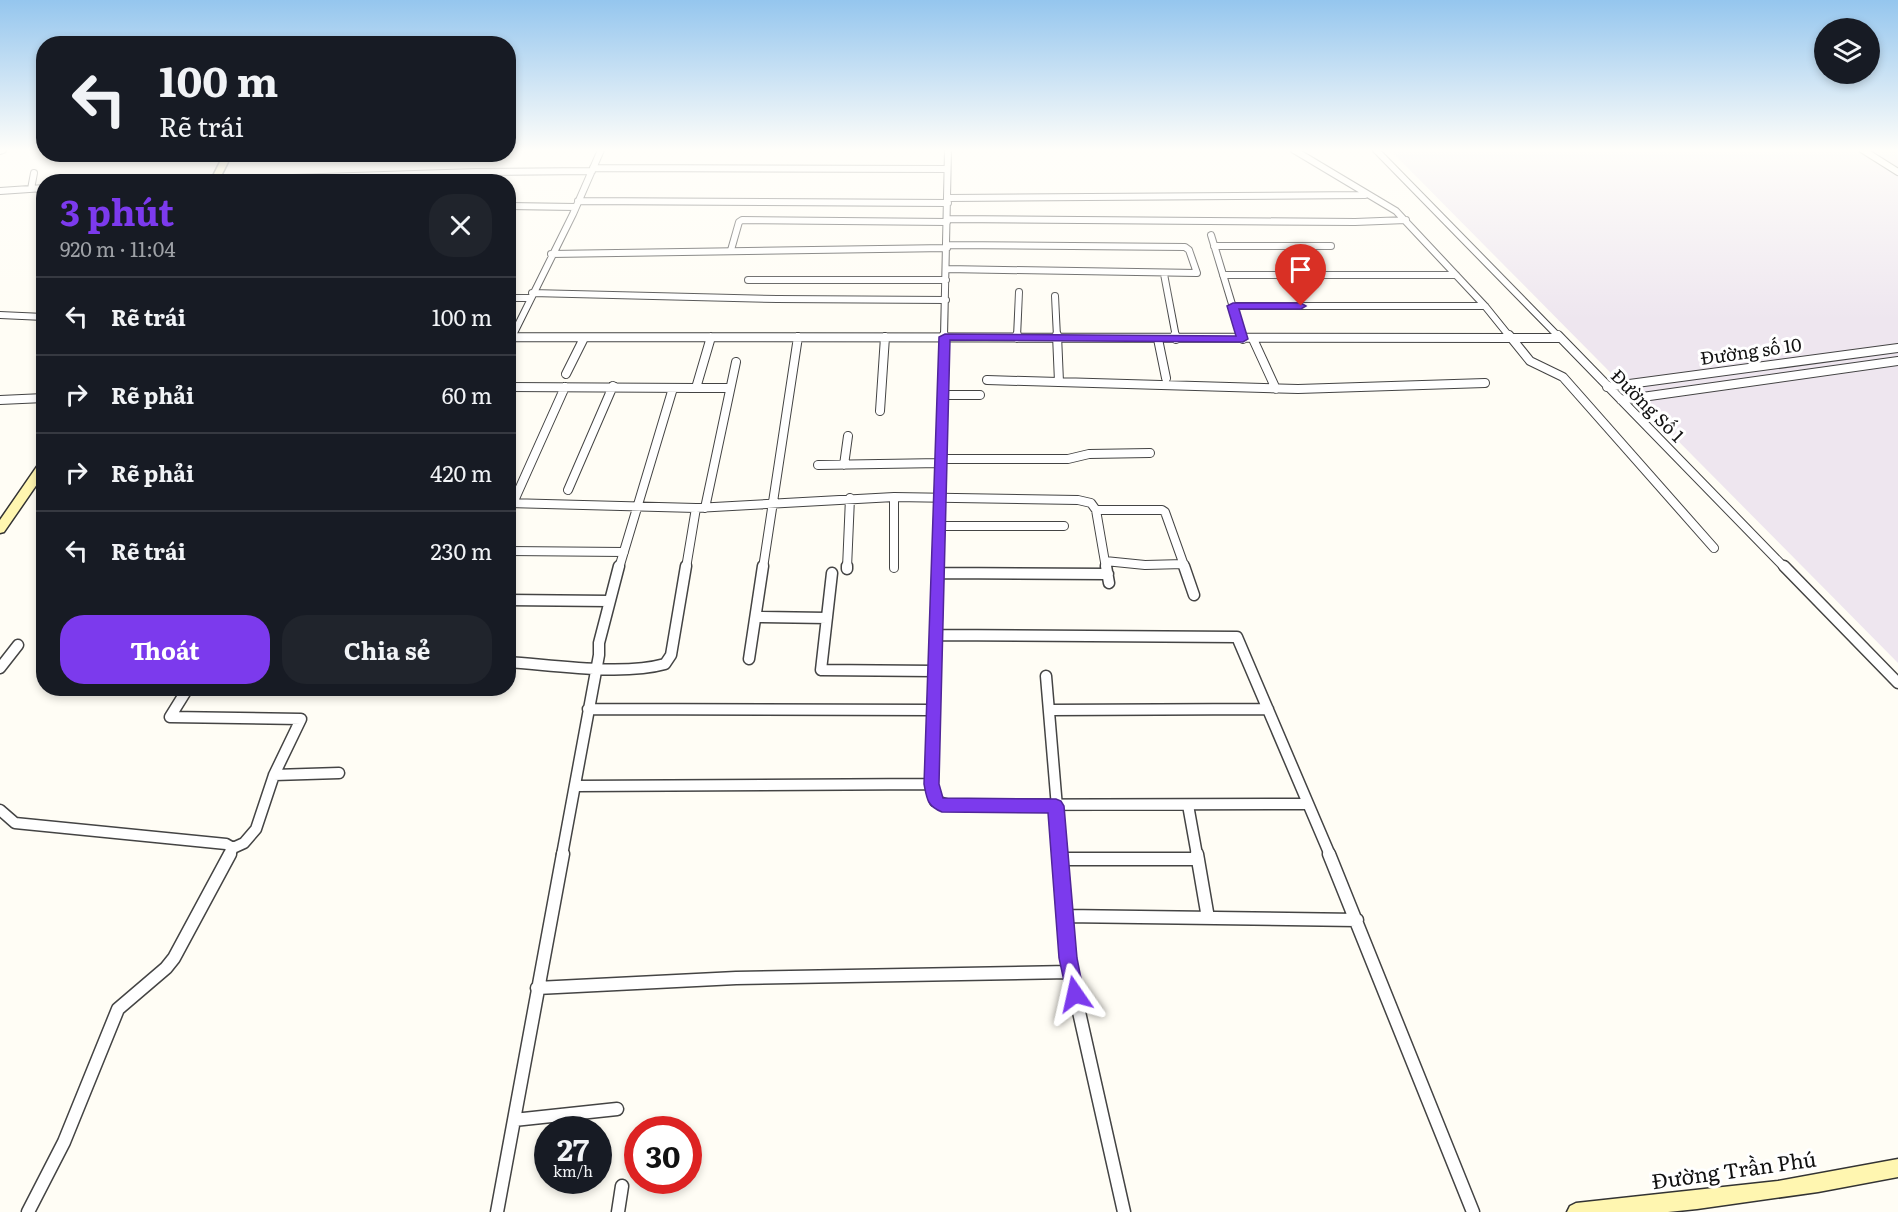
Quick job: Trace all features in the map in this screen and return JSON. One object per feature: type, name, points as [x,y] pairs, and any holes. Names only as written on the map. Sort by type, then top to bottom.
[{"type":"main road","points":[[0,529],[36,479]]},
{"type":"main road","name":"Đường Trần Phú","points":[[1576,1212],[1676,1203],[1865,1176],[1898,1168]]},
{"type":"street","points":[[516,327],[576,207]]},
{"type":"street","points":[[948,207],[932,784],[935,801],[942,805],[1056,806],[1308,804]]},
{"type":"street","name":"Đường Số 1","points":[[1431,207],[1898,683]]},
{"type":"street","points":[[1384,221],[1388,218],[1391,208],[1406,220],[1485,306],[1530,361],[1563,377],[1714,548]]},
{"type":"street","points":[[731,250],[739,222],[742,220],[1406,220]]},
{"type":"street","points":[[1211,235],[1243,339]]},
{"type":"street","points":[[1214,246],[1330,246]]},
{"type":"street","points":[[551,254],[947,247],[1185,247],[1189,250],[1196,274],[946,268]]},
{"type":"street","points":[[1164,274],[1176,339]]},
{"type":"street","points":[[1223,275],[1456,275]]},
{"type":"street","points":[[748,280],[946,280]]},
{"type":"street","points":[[1017,338],[1019,292]]},
{"type":"street","points":[[1055,296],[1059,382]]},
{"type":"street","points":[[516,297],[946,300]]},
{"type":"street","points":[[1233,306],[1485,306]]},
{"type":"street","points":[[0,315],[36,317]]},
{"type":"street","points":[[696,388],[711,337]]},
{"type":"street","points":[[749,658],[798,337]]},
{"type":"street","points":[[880,411],[885,337]]},
{"type":"street","points":[[566,374],[584,338]]},
{"type":"street","points":[[516,339],[1559,338]]},
{"type":"street","points":[[1158,339],[1166,378]]},
{"type":"street","points":[[1253,339],[1276,389]]},
{"type":"street","name":"Đường số 10","points":[[1607,387],[1898,348]]},
{"type":"street","points":[[516,663],[596,668],[651,668],[665,664],[671,655],[700,508],[721,441],[729,388],[736,362]]},
{"type":"street","name":"Đường số 10","points":[[1621,400],[1898,362]]},
{"type":"street","points":[[987,380],[1276,389],[1421,388],[1485,383]]},
{"type":"street","points":[[516,387],[729,388]]},
{"type":"street","points":[[516,492],[565,387]]},
{"type":"street","points":[[568,490],[613,387]]},
{"type":"street","points":[[497,1212],[576,786],[599,643],[609,601],[673,388]]},
{"type":"street","points":[[943,395],[980,395]]},
{"type":"street","points":[[0,400],[36,398]]},
{"type":"street","points":[[844,465],[848,436]]},
{"type":"street","points":[[818,465],[1068,459],[1089,454],[1150,453]]},
{"type":"street","points":[[516,503],[700,508],[894,497],[1078,500],[1091,503],[1096,510],[1108,579],[939,573]]},
{"type":"street","points":[[894,497],[894,568]]},
{"type":"street","points":[[847,569],[850,498]]},
{"type":"street","points":[[1096,510],[1162,510],[1194,594]]},
{"type":"street","points":[[940,526],[1064,526]]},
{"type":"street","points":[[516,551],[624,552]]},
{"type":"street","points":[[1106,561],[1145,565],[1184,564]]},
{"type":"street","points":[[832,573],[821,670],[935,671]]},
{"type":"street","points":[[516,600],[609,601]]},
{"type":"street","points":[[756,617],[827,618]]},
{"type":"street","points":[[936,634],[1237,637],[1357,920],[1473,1212]]},
{"type":"street","points":[[0,668],[18,645]]},
{"type":"street","points":[[1046,676],[1070,972],[1124,1212]]},
{"type":"street","points":[[28,1212],[64,1142],[118,1009],[166,968],[174,958],[232,848],[244,843],[256,829],[274,775],[301,719],[170,717],[183,696]]},
{"type":"street","points":[[588,709],[934,710]]},
{"type":"street","points":[[1049,710],[1268,709]]},
{"type":"street","points":[[274,775],[339,773]]},
{"type":"street","points":[[576,786],[932,784]]},
{"type":"street","points":[[1188,805],[1208,918]]},
{"type":"street","points":[[0,810],[15,823],[226,844],[232,848]]},
{"type":"street","points":[[1060,859],[1198,859]]},
{"type":"street","points":[[1064,916],[1357,920]]},
{"type":"street","points":[[537,988],[736,978],[1070,972]]},
{"type":"street","points":[[514,1120],[617,1109]]},
{"type":"street","points":[[618,1212],[622,1186]]},
{"type":"shaded area","points":[[1446,207],[1898,207],[1898,663]]},
{"type":"route","points":[[1075,994],[1068,958],[1056,806],[942,805],[935,801],[932,784],[945,337],[1243,339],[1233,306],[1301,306]]}]
